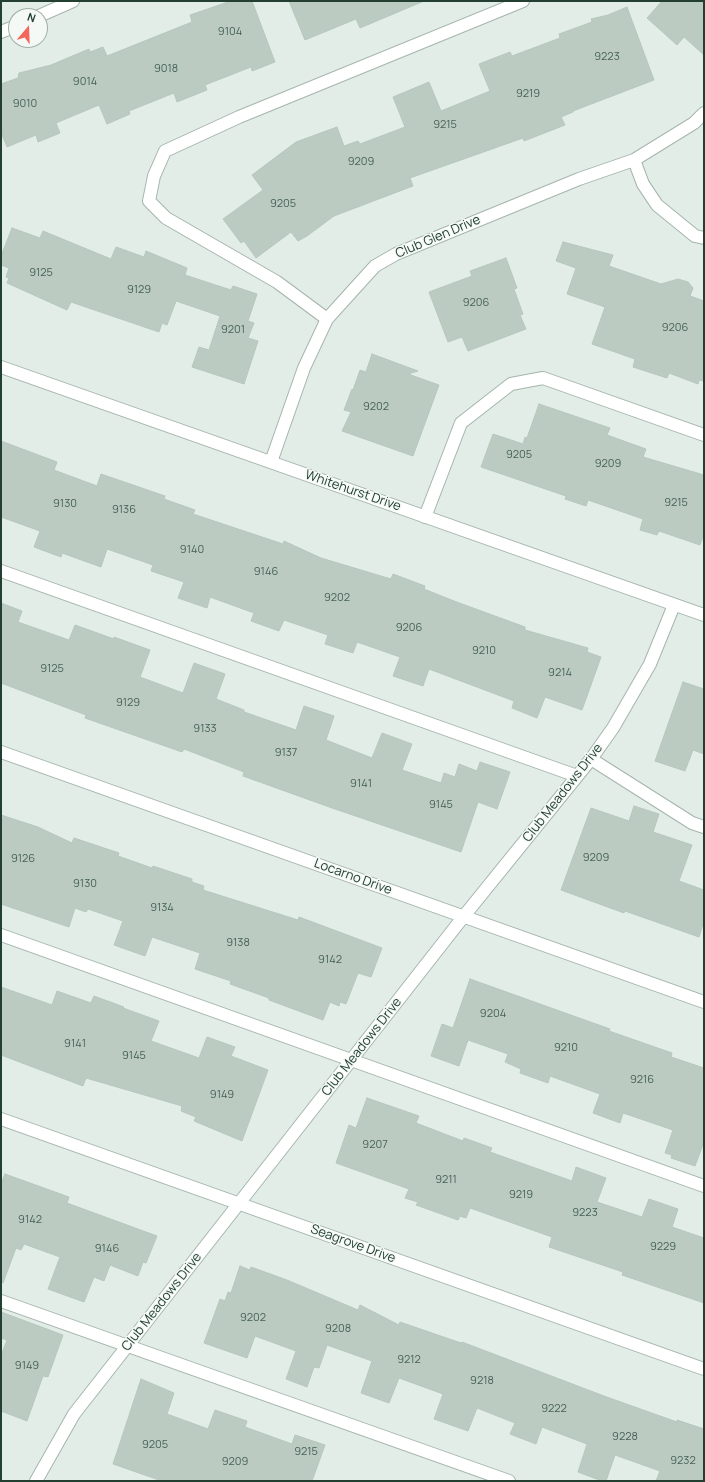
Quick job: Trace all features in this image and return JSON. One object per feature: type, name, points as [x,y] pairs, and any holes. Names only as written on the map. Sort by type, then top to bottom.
[{"type":"street","points":[[48,12],[73,1]]},
{"type":"street","points":[[327,319],[277,282],[166,218],[149,201],[154,176],[165,151],[239,117],[523,1]]},
{"type":"street","name":"Club Glen Drive","points":[[271,462],[304,368],[327,319],[375,266],[396,254],[579,179],[634,160],[694,123],[704,113]]},
{"type":"street","points":[[634,160],[643,184],[657,205],[695,236],[704,238]]},
{"type":"street","name":"Whitehurst Drive","points":[[1,367],[704,616]]},
{"type":"street","points":[[425,517],[461,423],[511,384],[543,378],[704,435]]},
{"type":"street","points":[[1,571],[578,776]]},
{"type":"street","name":"Club Meadows Drive","points":[[36,1481],[74,1414],[464,916],[591,759],[613,728],[650,664],[674,605]]},
{"type":"street","name":"Locarno Drive","points":[[1,752],[704,1002]]},
{"type":"street","points":[[591,759],[692,823],[704,827]]},
{"type":"street","points":[[1,935],[704,1186]]},
{"type":"street","name":"Seagrove Drive","points":[[1,1119],[704,1369]]},
{"type":"street","points":[[1,1301],[509,1481]]},
{"type":"building","points":[[231,1],[252,1],[275,62],[252,71],[251,67],[205,85],[207,90],[177,102],[174,93],[129,111],[130,114],[107,124],[99,105],[56,123],[60,133],[38,142],[36,135],[7,147],[1,132],[1,84],[18,78],[19,73],[51,65],[89,49],[90,52],[103,47],[107,56],[192,22],[190,15]]},
{"type":"building","points":[[289,1],[424,1],[360,28],[356,19],[305,40]]},
{"type":"building","points":[[662,1],[704,1],[704,55],[684,37],[677,45],[647,18]]},
{"type":"building","points":[[627,7],[654,80],[561,117],[565,125],[524,141],[523,138],[410,178],[413,186],[334,216],[298,241],[291,232],[256,258],[244,241],[241,243],[223,219],[263,190],[252,175],[296,142],[337,127],[344,146],[358,141],[360,144],[405,127],[393,97],[429,82],[441,111],[490,91],[479,64],[510,52],[512,56],[560,38],[559,34],[592,22],[591,19],[608,15]]},
{"type":"building","points":[[12,228],[40,238],[43,231],[111,259],[116,247],[144,257],[146,251],[187,268],[185,275],[231,290],[233,286],[257,294],[248,321],[254,323],[248,338],[258,341],[244,384],[192,367],[199,347],[209,350],[220,316],[176,301],[167,325],[162,323],[159,332],[71,302],[67,310],[7,283],[9,278],[6,277],[9,268],[1,265],[1,256]]},
{"type":"building","points":[[563,242],[613,255],[609,266],[661,284],[678,279],[688,282],[693,288],[690,296],[704,301],[704,381],[699,380],[698,384],[669,373],[667,378],[633,367],[635,359],[592,344],[605,307],[567,294],[576,268],[556,261]]},
{"type":"building","points":[[506,258],[517,288],[514,289],[523,314],[520,315],[526,329],[468,351],[462,337],[448,342],[429,292],[472,276],[470,271]]},
{"type":"building","points":[[372,354],[418,371],[408,374],[439,385],[413,456],[342,431],[351,412],[344,410],[352,389],[353,390],[360,370],[366,372]]},
{"type":"building","points":[[539,404],[610,428],[607,435],[646,449],[643,457],[704,475],[704,534],[700,545],[659,531],[657,535],[640,530],[643,519],[588,500],[586,506],[565,499],[566,496],[481,467],[493,434],[523,444],[525,437],[527,438]]},
{"type":"building","points":[[1,441],[57,462],[54,470],[97,486],[101,474],[165,496],[164,499],[195,510],[193,514],[283,544],[284,541],[321,558],[391,579],[393,574],[425,586],[424,589],[525,627],[525,630],[588,648],[587,652],[601,657],[582,710],[545,697],[537,718],[512,708],[514,701],[429,669],[423,686],[393,676],[400,657],[357,642],[353,653],[325,644],[328,635],[284,620],[279,631],[251,621],[254,613],[210,597],[207,608],[178,598],[184,582],[151,571],[153,565],[107,549],[101,567],[62,553],[61,557],[34,547],[40,531],[1,517]]},
{"type":"building","points":[[1,603],[22,611],[18,622],[69,640],[75,625],[150,650],[140,677],[183,693],[194,663],[225,674],[216,699],[244,710],[244,712],[296,730],[304,706],[334,716],[326,740],[372,758],[382,733],[412,744],[402,770],[441,783],[444,773],[455,777],[459,764],[477,771],[480,762],[510,772],[497,809],[478,802],[461,852],[243,776],[244,772],[184,749],[182,752],[85,718],[86,715],[1,683]]},
{"type":"building","points":[[683,682],[704,689],[704,754],[693,750],[685,771],[655,761]]},
{"type":"building","points":[[634,806],[659,814],[653,832],[692,845],[679,881],[704,890],[704,921],[699,937],[625,911],[624,913],[561,890],[591,808],[629,821]]},
{"type":"building","points":[[1,815],[38,827],[72,843],[74,838],[119,853],[118,856],[152,868],[153,866],[192,879],[192,882],[204,886],[203,890],[298,920],[299,917],[382,948],[371,977],[358,973],[346,1004],[340,1002],[339,1006],[330,1002],[323,1020],[230,984],[231,981],[195,969],[200,953],[152,937],[145,956],[114,945],[123,921],[88,909],[86,912],[75,908],[69,927],[1,904]]},
{"type":"building","points":[[470,979],[610,1029],[609,1031],[672,1053],[671,1057],[704,1068],[704,1142],[695,1166],[671,1158],[672,1155],[665,1153],[673,1130],[623,1113],[620,1123],[593,1113],[600,1094],[550,1076],[548,1083],[520,1073],[521,1069],[505,1062],[508,1054],[468,1040],[459,1066],[431,1056],[442,1024],[453,1028]]},
{"type":"building","points":[[1,987],[52,1005],[57,991],[91,1003],[94,996],[159,1021],[151,1041],[199,1058],[207,1037],[235,1047],[231,1056],[268,1070],[242,1141],[194,1121],[196,1117],[181,1111],[182,1106],[86,1078],[83,1086],[1,1055]]},
{"type":"building","points":[[367,1098],[419,1116],[416,1123],[463,1141],[464,1138],[492,1148],[490,1152],[572,1181],[576,1167],[606,1178],[597,1202],[642,1217],[649,1199],[678,1209],[672,1227],[704,1238],[704,1303],[622,1275],[623,1272],[549,1247],[552,1237],[470,1208],[466,1218],[460,1216],[458,1220],[416,1205],[418,1202],[405,1198],[409,1189],[336,1163],[349,1125],[356,1128]]},
{"type":"building","points":[[5,1174],[69,1197],[67,1203],[157,1236],[146,1263],[143,1262],[138,1276],[110,1265],[104,1281],[94,1277],[84,1302],[48,1289],[60,1257],[24,1244],[21,1250],[16,1248],[3,1283],[1,1282],[1,1184]]},
{"type":"building","points":[[240,1266],[250,1270],[251,1267],[287,1280],[358,1310],[360,1305],[399,1325],[400,1322],[461,1343],[462,1342],[604,1396],[677,1422],[677,1420],[704,1429],[704,1481],[656,1481],[660,1471],[615,1455],[606,1481],[602,1481],[578,1472],[587,1444],[542,1427],[536,1444],[510,1434],[515,1423],[477,1408],[468,1431],[434,1419],[443,1394],[399,1378],[389,1403],[361,1393],[372,1361],[327,1345],[319,1368],[314,1367],[307,1387],[286,1379],[296,1351],[255,1336],[247,1358],[204,1343],[220,1299],[225,1301],[228,1292],[231,1293]]},
{"type":"building","points":[[1,1312],[63,1335],[48,1377],[43,1376],[27,1421],[1,1411],[1,1356],[7,1340],[1,1338]]},
{"type":"building","points":[[141,1379],[174,1393],[167,1414],[208,1429],[215,1410],[247,1421],[245,1427],[292,1444],[295,1435],[325,1445],[312,1481],[162,1481],[113,1464]]}]
